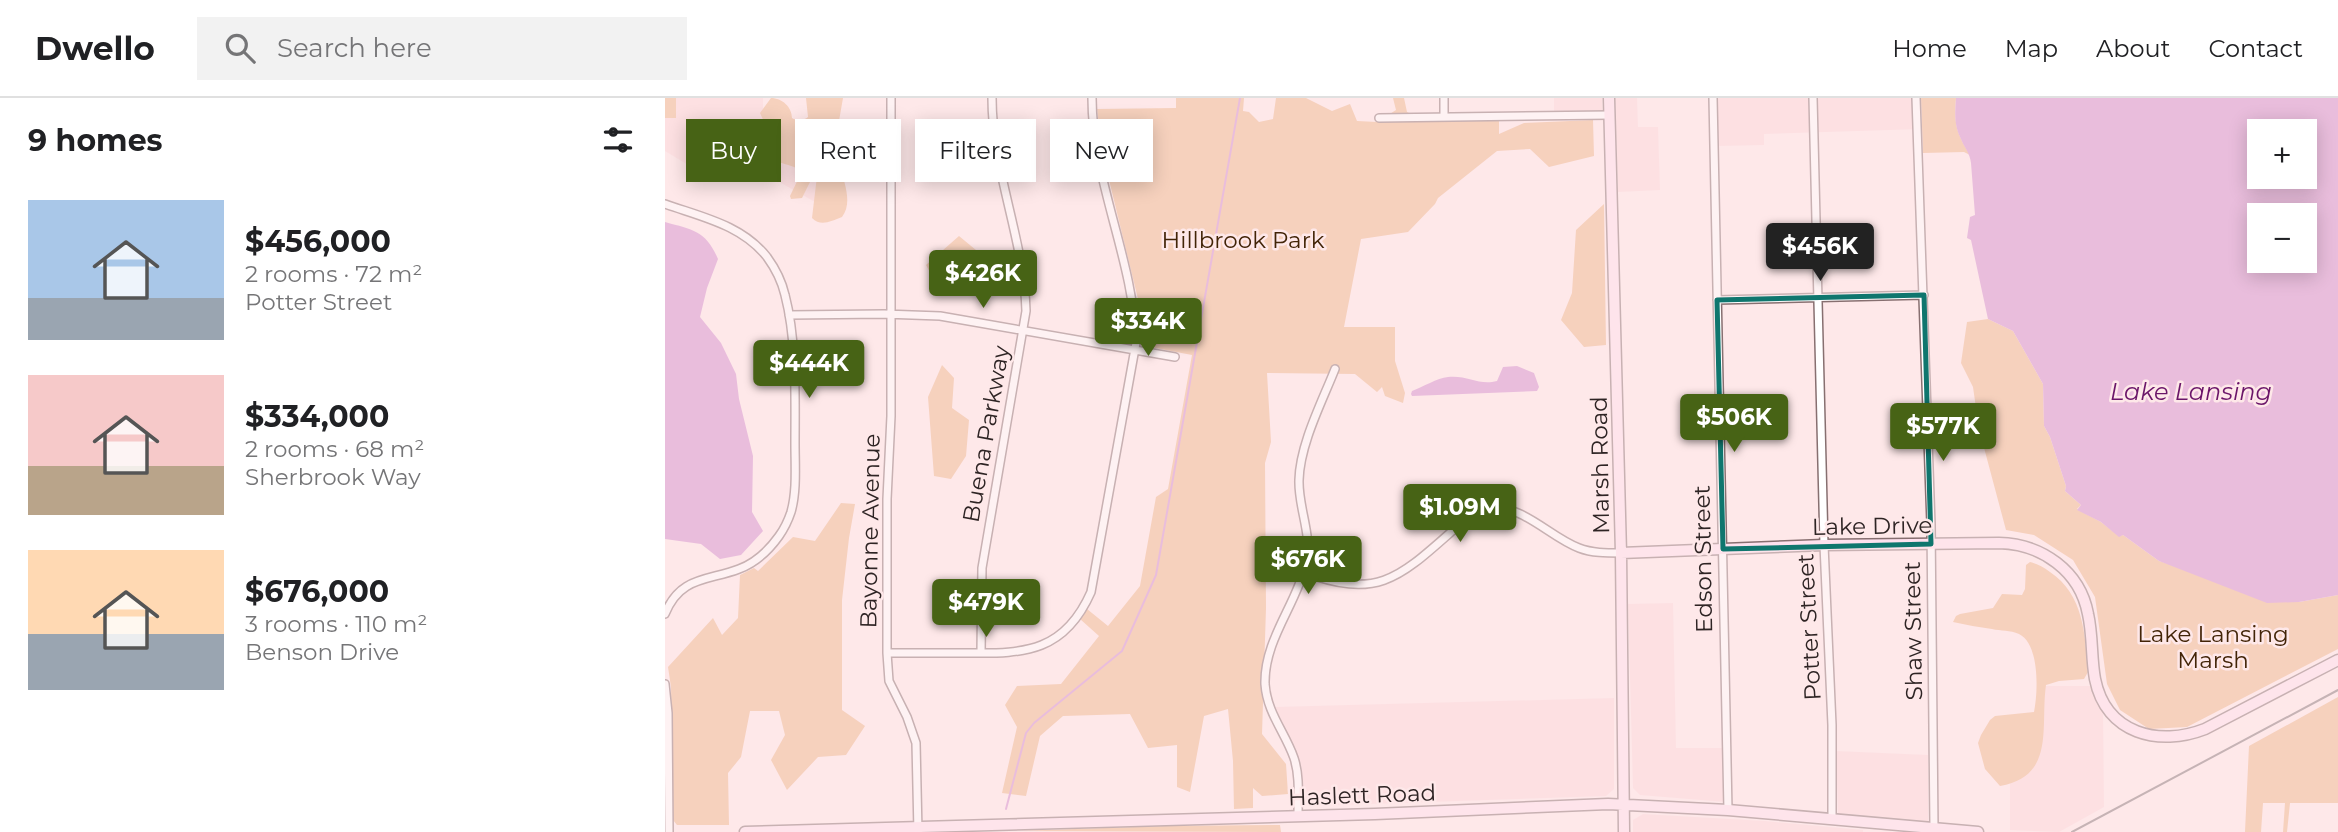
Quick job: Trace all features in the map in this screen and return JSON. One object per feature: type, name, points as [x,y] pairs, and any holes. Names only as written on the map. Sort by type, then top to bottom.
[{"type":"main road","name":"Marsh Road","points":[[1609,98],[1621,553],[1624,832]]},
{"type":"main road","name":"Lake Drive","points":[[1621,553],[1824,545],[1931,544],[2018,544],[2036,550],[2060,565],[2078,587],[2086,605],[2095,678],[2103,700],[2120,721],[2141,734],[2166,737],[2189,735],[2230,718],[2338,660]]},
{"type":"main road","name":"Haslett Road","points":[[745,832],[918,829],[1624,804],[1728,810],[1978,832]]},
{"type":"street","name":"Bayonne Avenue","points":[[891,98],[892,314],[887,499],[887,653],[889,681],[907,717],[916,743],[918,829]]},
{"type":"street","name":"Buena Parkway","points":[[981,653],[982,568],[1026,311],[1024,276],[995,146],[992,98]]},
{"type":"street","points":[[887,653],[1018,652],[1044,644],[1066,628],[1082,610],[1093,582],[1135,351],[1133,303],[1094,136],[1092,98]]},
{"type":"street","points":[[1444,98],[1444,117]]},
{"type":"street","name":"Edson Street","points":[[1713,98],[1728,810]]},
{"type":"street","name":"Potter Street","points":[[1813,98],[1824,545],[1831,674],[1832,819]]},
{"type":"street","name":"Shaw Street","points":[[1916,98],[1931,544],[1934,828]]},
{"type":"street","points":[[1379,118],[1610,115]]},
{"type":"street","points":[[665,204],[721,223],[749,239],[769,259],[780,279],[789,315],[795,406],[793,499],[786,524],[769,549],[756,560],[741,569],[700,579],[680,592],[666,608]]},
{"type":"street","points":[[1717,300],[1924,295]]},
{"type":"street","points":[[789,315],[940,316],[1175,357]]},
{"type":"street","points":[[1298,816],[1297,768],[1288,744],[1270,711],[1265,678],[1272,645],[1307,560],[1308,545],[1299,495],[1299,471],[1335,369]]},
{"type":"street","name":"Lake Drive","points":[[1303,572],[1329,582],[1347,585],[1383,581],[1410,568],[1475,512],[1493,508],[1513,511],[1578,548],[1602,553],[1621,553]]},
{"type":"street","points":[[665,684],[669,832]]},
{"type":"highlighted area","points":[[1924,295],[1931,544],[1723,549],[1717,300]]},
{"type":"shaded area","points":[[665,98],[763,98],[763,119],[686,119],[686,164],[665,151]]},
{"type":"shaded area","points":[[1554,98],[1602,98],[1603,119],[1554,120]]},
{"type":"shaded area","points":[[1615,98],[1637,98],[1638,127],[1658,127],[1660,190],[1618,192]]},
{"type":"shaded area","points":[[1717,98],[1921,98],[1922,129],[1764,134],[1764,145],[1718,146]]},
{"type":"shaded area","points":[[781,130],[795,130],[795,182],[842,182],[842,217],[779,182]]},
{"type":"shaded area","points":[[1673,603],[1676,748],[1724,748],[1725,802],[1640,795],[1633,788],[1628,604]]},
{"type":"shaded area","points":[[2043,686],[2091,686],[2103,709],[2104,807],[2059,832],[2010,830],[2010,719],[2043,718]]},
{"type":"shaded area","points":[[1614,698],[1614,789],[1606,796],[1309,806],[1303,800],[1298,757],[1275,707]]},
{"type":"shaded area","points":[[1836,751],[1928,755],[1928,823],[1838,815]]},
{"type":"shaded area","points":[[1643,814],[1765,821],[1863,832],[1633,832],[1633,820]]},
{"type":"green space","points":[[665,98],[676,98],[676,118],[665,118]]},
{"type":"green space","points":[[771,98],[782,101],[790,110],[795,120],[795,168],[781,163],[781,119],[763,119],[760,113]]},
{"type":"green space","points":[[806,98],[843,98],[839,119],[804,119],[808,117]]},
{"type":"green space","name":"Hillbrook Park","points":[[1176,98],[1244,98],[1243,111],[1249,112],[1259,122],[1273,119],[1276,98],[1306,98],[1332,111],[1350,104],[1357,121],[1377,122],[1396,110],[1393,98],[1404,98],[1407,112],[1425,121],[1499,121],[1499,134],[1524,123],[1593,120],[1594,156],[1549,167],[1530,149],[1497,151],[1438,198],[1408,232],[1361,239],[1344,327],[1395,327],[1395,361],[1405,393],[1403,403],[1385,396],[1382,387],[1377,392],[1355,374],[1267,373],[1271,442],[1265,463],[1266,608],[1262,734],[1286,764],[1288,794],[1262,796],[1253,788],[1253,808],[1234,809],[1228,709],[1204,716],[1190,792],[1177,787],[1177,745],[1148,748],[1130,714],[1063,716],[1040,736],[1026,796],[1002,793],[1017,727],[1005,705],[1017,686],[1061,684],[1099,636],[1080,619],[1087,609],[1108,626],[1140,586],[1156,497],[1168,489],[1192,355],[1140,345],[1138,299],[1110,182],[1153,182],[1153,119],[1098,119],[1097,109],[1176,108]]},
{"type":"green space","points":[[1921,98],[1956,98],[1957,128],[1970,155],[1964,152],[1923,153]]},
{"type":"green space","points":[[797,182],[810,182],[802,198],[791,199]]},
{"type":"green space","points":[[816,182],[844,182],[847,205],[842,217],[823,223],[812,218]]},
{"type":"green space","points":[[1604,204],[1606,345],[1584,347],[1561,320],[1572,293],[1576,230]]},
{"type":"green space","points":[[959,236],[982,255],[974,283],[938,287],[926,265]]},
{"type":"green space","name":"Lake Lansing Marsh","points":[[1988,319],[2013,331],[2043,384],[2044,426],[2066,486],[2065,491],[2081,505],[2077,509],[2119,536],[2123,535],[2159,561],[2299,602],[2338,595],[2338,649],[2187,727],[2149,729],[2120,710],[2107,684],[2095,597],[2073,560],[2034,535],[2006,530],[1979,429],[1973,387],[1961,363],[1967,322]]},
{"type":"green space","points":[[942,365],[954,378],[952,408],[969,420],[966,456],[951,479],[934,476],[928,397]]},
{"type":"green space","points":[[841,503],[855,504],[842,600],[842,710],[865,726],[846,755],[818,757],[787,790],[771,760],[785,735],[779,711],[750,711],[741,757],[728,773],[729,825],[677,825],[673,820],[671,687],[668,667],[713,618],[722,635],[738,618],[740,575],[754,568],[758,571],[793,537],[815,541]]},
{"type":"green space","points":[[2030,562],[2061,581],[2070,592],[2081,616],[2088,672],[2084,679],[2046,685],[2044,733],[2038,761],[2030,772],[2018,781],[2000,786],[1985,769],[1978,743],[1995,716],[2034,712],[2037,682],[2034,658],[2026,639],[2019,634],[1953,622],[1960,614],[1993,608],[2002,594],[2022,595],[2025,589],[2026,565]]},
{"type":"green space","points":[[2338,697],[2338,803],[2290,803],[2287,832],[2283,832],[2285,803],[2263,803],[2261,832],[2245,832],[2249,746]]},
{"type":"green space","points":[[1280,825],[1281,832],[1014,831],[1164,826]]},
{"type":"water","name":"Lake Lansing","points":[[1956,98],[2338,98],[2338,595],[2299,602],[2267,603],[2159,561],[2123,535],[2119,537],[2101,522],[2077,510],[2081,505],[2065,491],[2066,486],[2044,426],[2043,384],[2013,331],[1988,319],[1971,240],[1967,238],[1970,217],[1975,215],[1971,163],[1955,118]]},
{"type":"water","points":[[665,222],[684,227],[704,237],[718,259],[700,317],[721,343],[736,374],[739,399],[753,456],[752,512],[763,531],[741,555],[720,559],[701,544],[665,539]]},
{"type":"water","points":[[1517,366],[1534,373],[1539,387],[1537,391],[1411,394],[1412,391],[1448,377],[1497,381],[1503,367]]},
{"type":"waterway","points":[[1006,809],[1026,733],[1034,723],[1122,651],[1156,575],[1240,98]]},
{"type":"railway","points":[[2072,832],[2338,690]]}]
